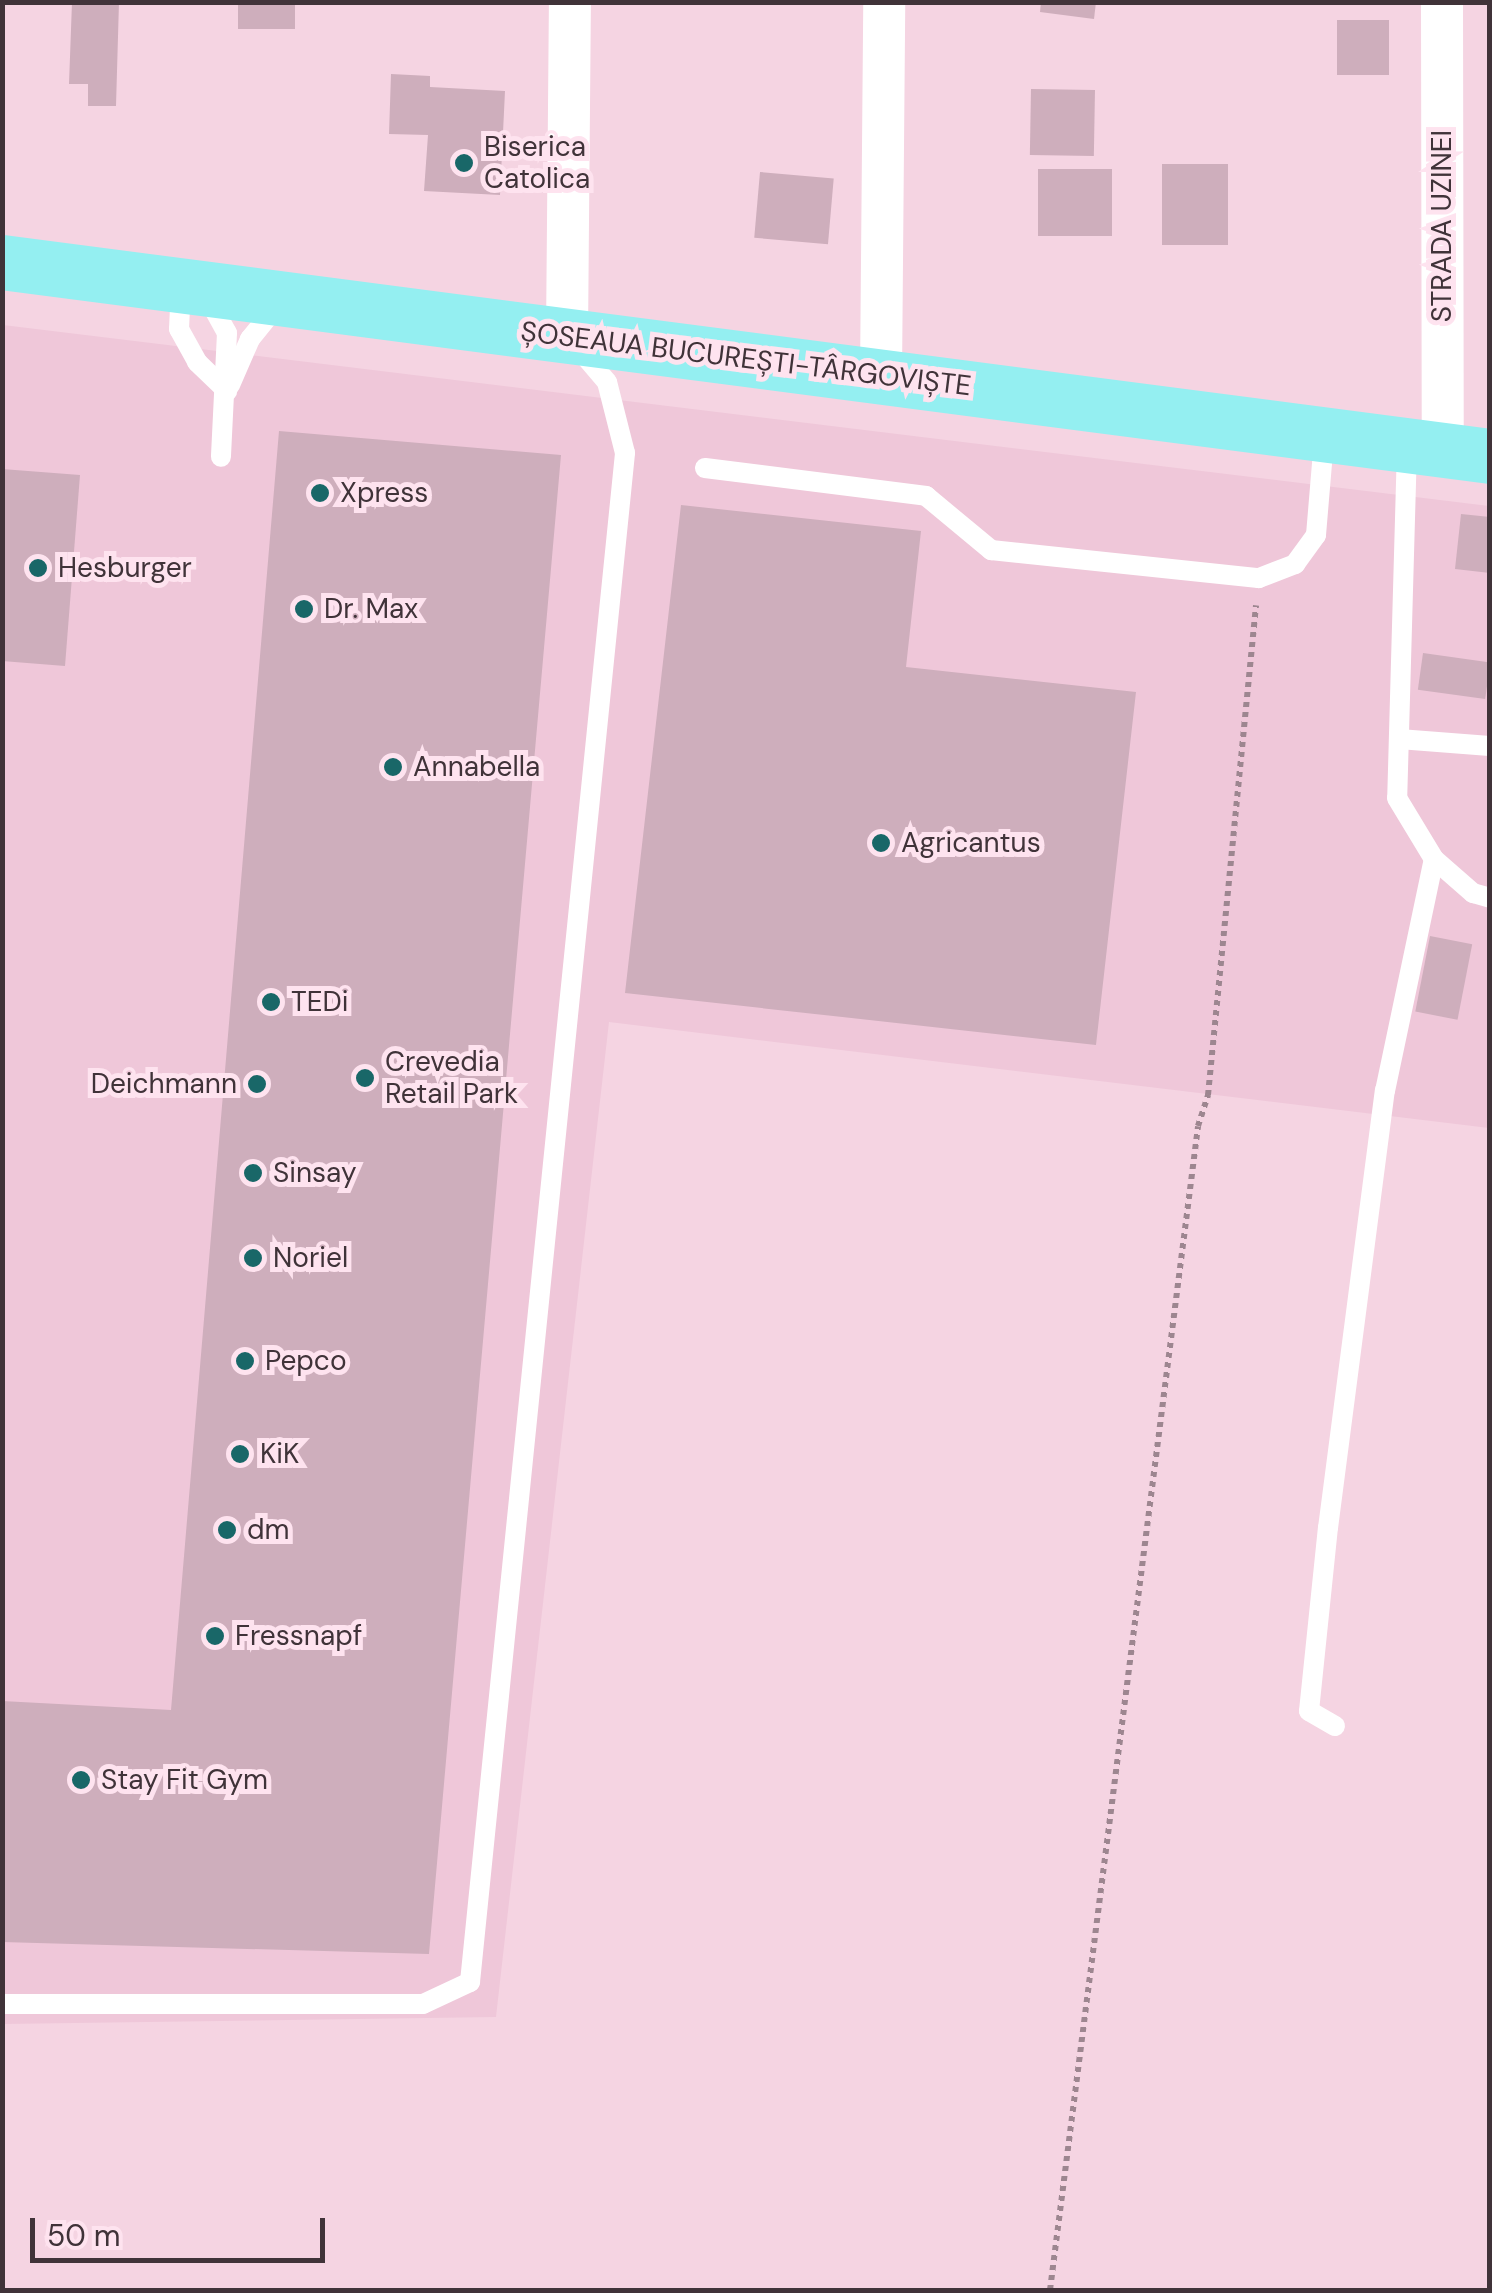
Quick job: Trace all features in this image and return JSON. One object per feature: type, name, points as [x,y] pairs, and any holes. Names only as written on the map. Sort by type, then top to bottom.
[{"type":"main road","name":"ȘOSEAUA BUCUREȘTI-TÂRGOVIȘTE","points":[[2,262],[1446,450]]},
{"type":"street","points":[[567,336],[570,2]]},
{"type":"street","points":[[881,376],[884,2]]},
{"type":"street","name":"STRADA UZINEI","points":[[1442,2],[1446,450]]},
{"type":"lane","points":[[192,287],[179,330],[198,362],[228,391]]},
{"type":"lane","points":[[192,287],[226,333],[228,391],[220,457]]},
{"type":"lane","points":[[228,391],[250,339],[283,298]]},
{"type":"lane","points":[[2,2004],[423,2004],[470,1982],[625,453],[606,382],[567,336]]},
{"type":"lane","points":[[705,468],[926,496],[991,550],[1259,578],[1294,564],[1316,535],[1324,436]]},
{"type":"lane","points":[[1446,450],[1398,739],[1397,798],[1434,860],[1473,893],[1490,898]]},
{"type":"lane","points":[[1398,739],[1490,746]]},
{"type":"lane","points":[[1335,1726],[1308,1711],[1328,1528],[1385,1091],[1434,860]]},
{"type":"path","points":[[1050,2290],[1198,1126],[1208,1095],[1259,578]]},
{"type":"shaded area","points":[[3,325],[1489,506],[1489,1128],[609,1022],[496,2017],[3,2024]]},
{"type":"building","points":[[72,2],[119,2],[116,106],[88,106],[88,84],[69,84]]},
{"type":"building","points":[[238,2],[295,2],[295,29],[238,29]]},
{"type":"building","points":[[1041,2],[1096,2],[1094,19],[1040,12]]},
{"type":"building","points":[[1337,20],[1389,20],[1389,75],[1337,75]]},
{"type":"building","name":"Biserica Catolica","points":[[391,74],[430,76],[430,87],[505,91],[500,195],[424,191],[428,135],[389,134]]},
{"type":"building","points":[[1031,89],[1095,90],[1094,156],[1030,155]]},
{"type":"building","points":[[1162,164],[1228,164],[1228,245],[1162,245]]},
{"type":"building","points":[[1038,169],[1112,169],[1112,236],[1038,236]]},
{"type":"building","points":[[760,172],[834,178],[828,244],[754,238]]},
{"type":"building","name":"Crevedia Retail Park","points":[[279,431],[561,455],[429,1954],[2,1942],[2,1701],[171,1710]]},
{"type":"building","name":"Hesburger","points":[[2,469],[80,475],[65,666],[2,661]]},
{"type":"building","name":"Agricantus","points":[[681,505],[921,531],[906,667],[1136,692],[1096,1045],[625,993]]},
{"type":"building","points":[[1461,514],[1490,517],[1490,573],[1455,569]]},
{"type":"building","points":[[1423,653],[1490,662],[1485,699],[1418,690]]},
{"type":"building","points":[[1430,936],[1472,944],[1458,1020],[1415,1012]]},
{"type":"place","name":"Biserica Catolica","points":[[464,163]]},
{"type":"place","name":"Xpress","points":[[320,493]]},
{"type":"place","name":"Hesburger","points":[[38,568]]},
{"type":"place","name":"Dr. Max","points":[[304,609]]},
{"type":"place","name":"Annabella","points":[[393,767]]},
{"type":"place","name":"Agricantus","points":[[881,843]]},
{"type":"place","name":"TEDi","points":[[271,1002]]},
{"type":"place","name":"Crevedia Retail Park","points":[[365,1078]]},
{"type":"place","name":"Deichmann","points":[[257,1084]]},
{"type":"place","name":"Sinsay","points":[[253,1173]]},
{"type":"place","name":"Noriel","points":[[253,1258]]},
{"type":"place","name":"Pepco","points":[[245,1361]]},
{"type":"place","name":"KiK","points":[[240,1454]]},
{"type":"place","name":"dm","points":[[227,1530]]},
{"type":"place","name":"Fressnapf","points":[[215,1636]]},
{"type":"place","name":"Stay Fit Gym","points":[[81,1780]]}]
